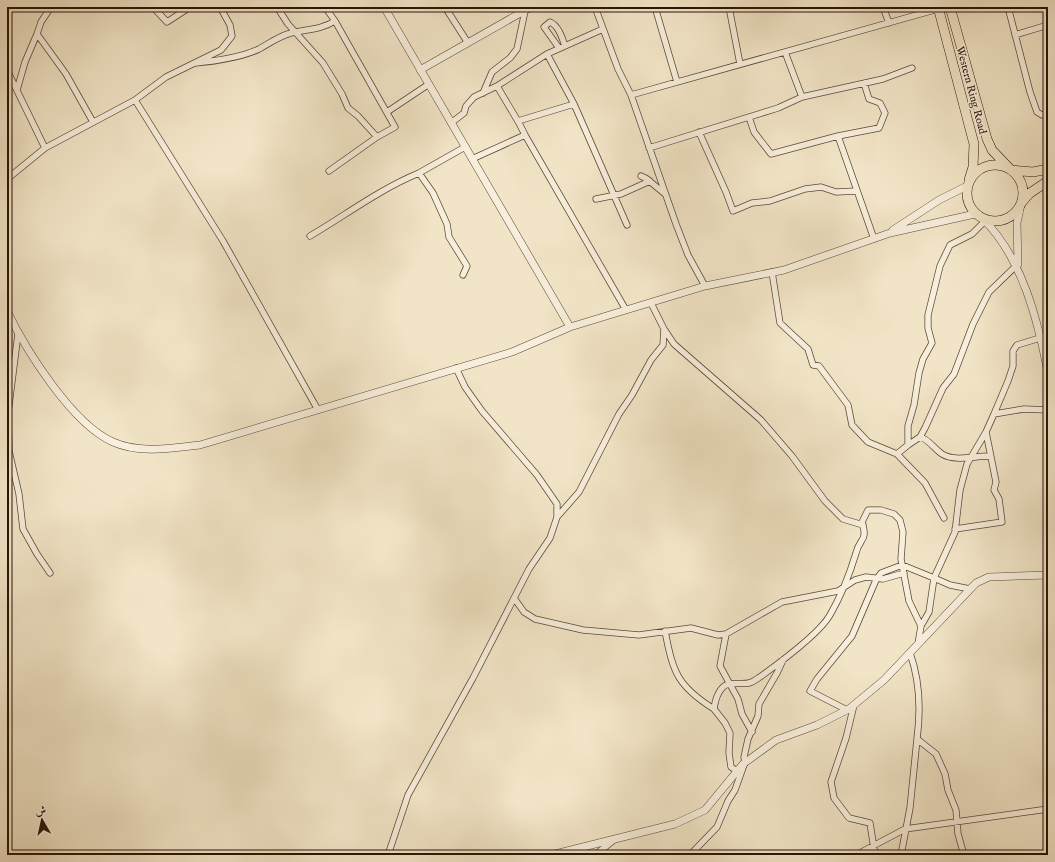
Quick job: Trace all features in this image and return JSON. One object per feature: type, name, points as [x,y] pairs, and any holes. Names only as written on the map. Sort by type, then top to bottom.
[{"type":"main road","name":"Western Ring Road","points":[[950,7],[987,139],[992,150],[1011,170]]},
{"type":"main road","name":"Western Ring Road","points":[[938,8],[974,144],[974,161],[968,183]]},
{"type":"main road","points":[[1048,169],[1033,172],[1011,170],[1002,166],[993,165],[983,167],[975,173],[968,183],[966,198],[970,207],[981,218],[992,222],[1001,221],[1016,211],[1030,194],[1048,182]]},
{"type":"main road","points":[[1011,170],[1018,177],[1022,185],[1023,194],[1021,204]]},
{"type":"street","points":[[17,90],[25,62],[41,22],[51,7]]},
{"type":"street","points":[[153,7],[167,22],[190,7]]},
{"type":"street","points":[[7,179],[45,148],[135,100],[166,78],[221,50],[232,36],[230,25],[220,7]]},
{"type":"street","points":[[277,7],[288,24],[323,64],[342,94],[348,108],[358,116],[377,137]]},
{"type":"street","points":[[325,7],[336,21],[395,126],[329,171]]},
{"type":"street","points":[[384,7],[570,328]]},
{"type":"street","points":[[445,7],[454,18],[468,43]]},
{"type":"street","points":[[595,7],[618,69],[631,94],[688,255],[705,286]]},
{"type":"street","points":[[655,7],[677,82]]},
{"type":"street","points":[[737,7],[729,8],[740,64]]},
{"type":"street","points":[[883,7],[889,23]]},
{"type":"street","points":[[1008,7],[1036,112],[1042,114],[1048,113]]},
{"type":"street","points":[[631,94],[889,23],[938,8]]},
{"type":"street","points":[[420,70],[528,9]]},
{"type":"street","points":[[483,93],[492,72],[510,58],[517,49],[528,9]]},
{"type":"street","points":[[193,64],[210,62],[250,52],[278,37],[296,32],[324,28],[336,21]]},
{"type":"street","points":[[559,48],[544,27],[550,22],[561,34],[565,46]]},
{"type":"street","points":[[1015,35],[1048,25]]},
{"type":"street","points":[[451,123],[464,113],[466,106],[474,97],[497,86],[547,54],[603,29]]},
{"type":"street","points":[[37,34],[66,74],[93,122]]},
{"type":"street","points":[[785,52],[802,97]]},
{"type":"street","points":[[547,54],[574,104],[627,225]]},
{"type":"street","points":[[649,148],[778,108],[802,97],[883,79],[912,68]]},
{"type":"street","points":[[7,70],[45,148]]},
{"type":"street","points":[[387,112],[429,84]]},
{"type":"street","points":[[749,117],[754,132],[771,154],[838,136],[879,128],[885,113],[880,104],[868,99],[864,84]]},
{"type":"street","points":[[497,86],[626,310]]},
{"type":"street","points":[[135,100],[223,241],[318,410]]},
{"type":"street","points":[[519,123],[518,121],[574,104]]},
{"type":"street","points":[[699,132],[726,192],[732,211],[752,203],[770,201],[805,188],[821,187],[836,192],[857,191]]},
{"type":"street","points":[[472,159],[525,135]]},
{"type":"street","points":[[838,136],[874,239]]},
{"type":"street","points":[[310,236],[368,200],[465,147]]},
{"type":"street","points":[[419,173],[433,193],[447,224],[449,237],[467,266],[463,276]]},
{"type":"street","points":[[642,176],[666,195]]},
{"type":"street","points":[[596,199],[615,195],[650,181]]},
{"type":"street","points":[[890,233],[939,200],[968,183]]},
{"type":"street","points":[[1017,267],[1017,223],[1021,204]]},
{"type":"street","points":[[7,311],[18,334],[58,393],[91,428],[113,442],[137,448],[162,449],[200,445],[246,433],[512,352],[570,328],[626,310],[705,286],[784,270],[890,233],[981,218]]},
{"type":"street","points":[[981,218],[996,232],[1017,267],[1040,338],[1048,373]]},
{"type":"street","points":[[908,445],[908,426],[914,405],[919,373],[923,359],[932,343],[928,328],[928,316],[940,266],[950,245],[972,234],[981,218]]},
{"type":"street","points":[[897,454],[920,437],[943,388],[954,374],[972,324],[989,292],[1017,267]]},
{"type":"street","points":[[772,272],[780,323],[808,349],[813,365],[819,366],[839,392],[848,405],[852,425],[868,442],[897,454],[925,483],[944,518]]},
{"type":"street","points":[[651,303],[664,329],[674,344],[761,420],[792,456],[825,502],[843,519],[862,525]]},
{"type":"street","points":[[557,517],[579,492],[620,414],[651,360],[663,344],[664,329]]},
{"type":"street","points":[[18,334],[8,413],[9,451],[19,494],[23,529],[50,573]]},
{"type":"street","points":[[918,644],[921,626],[929,612],[934,578],[955,529],[962,480],[970,457],[986,432],[1008,381],[1013,366],[1013,350],[1017,345],[1040,338]]},
{"type":"street","points":[[388,855],[408,795],[529,569],[550,538],[557,517],[557,504],[537,475],[482,411],[465,387],[456,368]]},
{"type":"street","points":[[994,414],[1024,410],[1048,410]]},
{"type":"street","points":[[955,529],[1002,522],[999,499],[994,490],[996,482],[989,456],[986,432]]},
{"type":"street","points":[[920,437],[928,439],[942,454],[952,458],[989,456]]},
{"type":"street","points":[[714,709],[715,699],[723,686],[730,684],[750,683],[783,660],[823,624],[830,615],[842,589],[856,550],[863,540],[865,534],[862,525],[864,516],[868,510],[872,509],[894,514],[900,520],[903,532],[902,565],[909,601],[921,626]]},
{"type":"street","points":[[847,710],[810,691],[817,679],[852,636],[881,573],[902,565],[950,585],[970,589]]},
{"type":"street","points":[[514,598],[524,612],[534,619],[583,630],[639,635],[691,628],[718,635],[726,634],[782,602],[842,589],[855,580],[866,577],[877,579],[897,577],[904,573]]},
{"type":"street","points":[[551,855],[675,824],[705,810],[745,762],[776,740],[817,725],[847,710],[884,680],[976,583],[989,577],[1048,575]]},
{"type":"street","points":[[665,631],[670,659],[676,674],[687,689],[699,700],[714,709],[725,722],[730,733],[729,753],[731,767],[737,771]]},
{"type":"street","points":[[726,634],[720,666],[738,699],[742,714],[752,732]]},
{"type":"street","points":[[900,855],[910,808],[919,722],[918,675],[910,653]]},
{"type":"street","points":[[690,855],[717,827],[728,801],[735,790],[745,762],[744,757],[758,716],[761,698],[777,673],[783,660]]},
{"type":"street","points":[[854,705],[846,738],[831,782],[834,798],[849,818],[870,823],[875,846],[875,855]]},
{"type":"street","points":[[917,739],[936,754],[945,774],[948,790],[956,810],[957,823],[964,855]]},
{"type":"street","points":[[856,855],[905,830],[1048,809]]},
{"type":"street","points":[[595,855],[614,840]]}]
